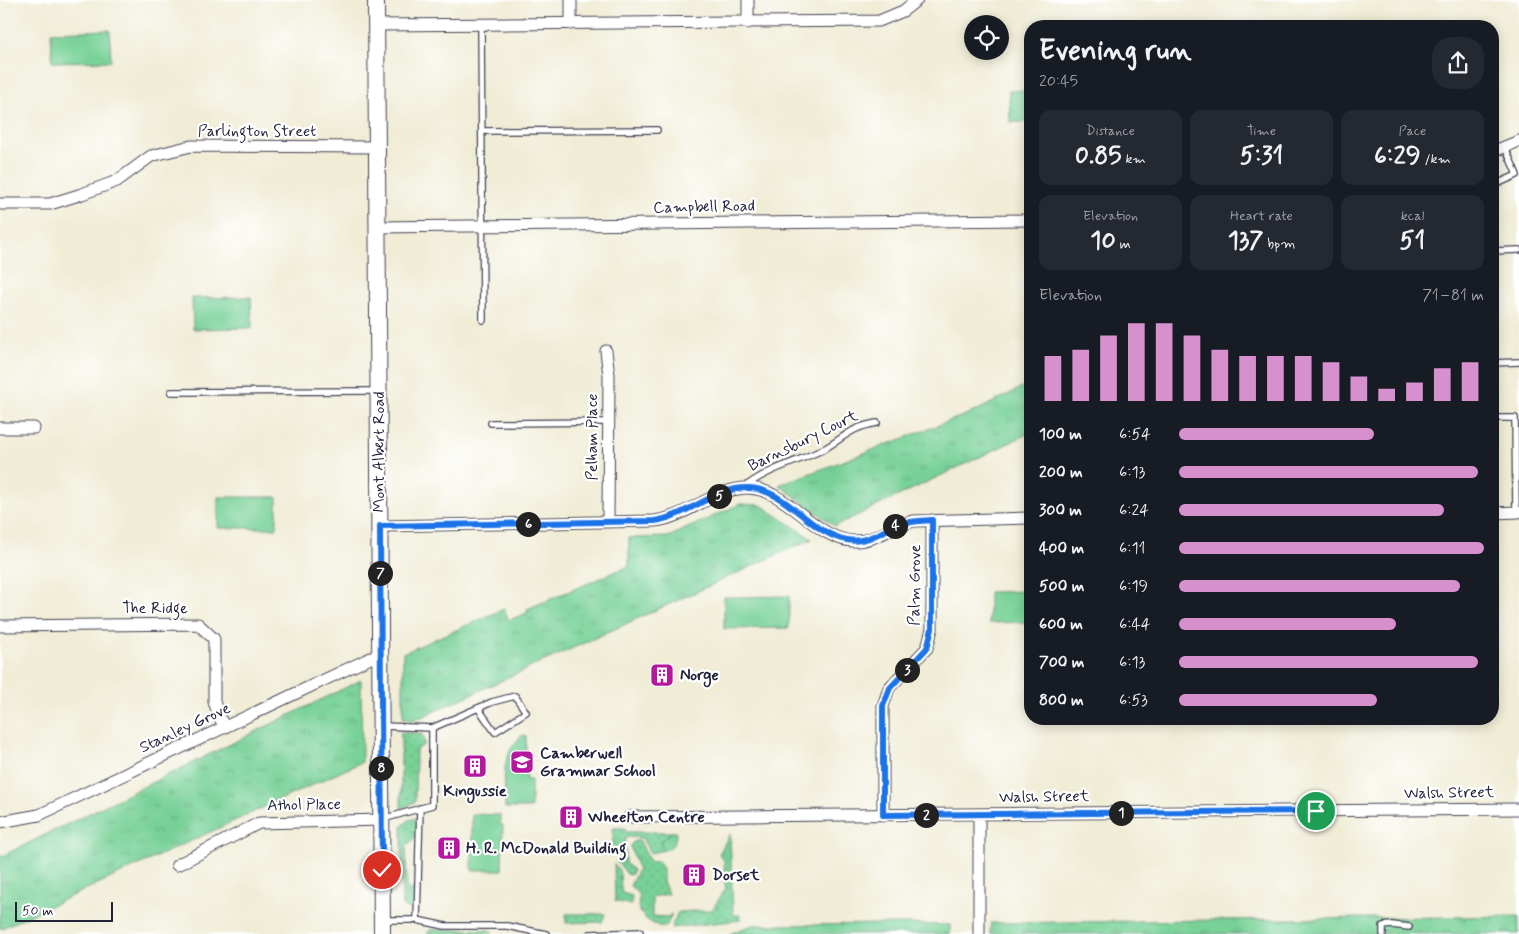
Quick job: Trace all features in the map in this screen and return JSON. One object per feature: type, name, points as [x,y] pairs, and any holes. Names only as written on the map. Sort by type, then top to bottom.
[{"type":"main road","name":"Mont Albert Road","points":[[376,0],[382,927]]},
{"type":"street","points":[[571,0],[571,24]]},
{"type":"street","points":[[748,0],[748,22]]},
{"type":"street","points":[[376,25],[879,21],[903,11],[917,0]]},
{"type":"street","points":[[1499,149],[1519,141]]},
{"type":"street","name":"Parlington Street","points":[[0,204],[50,204],[117,181],[152,156],[191,146],[377,148]]},
{"type":"street","name":"Campbell Road","points":[[377,227],[1024,220]]},
{"type":"street","name":"Pelham Place","points":[[606,351],[608,522]]},
{"type":"street","points":[[0,428],[34,428]]},
{"type":"street","points":[[380,526],[608,522],[667,519],[725,493],[743,488],[767,491],[831,534],[848,540],[861,540],[903,524],[932,520],[1024,518]]},
{"type":"street","points":[[1499,513],[1517,512]]},
{"type":"street","name":"Palm Grove","points":[[883,815],[883,706],[890,688],[927,648],[932,629],[932,520]]},
{"type":"street","name":"The Ridge","points":[[0,626],[198,624],[214,638],[214,702],[224,728]]},
{"type":"street","name":"Stanley Grove","points":[[0,822],[38,816],[380,654]]},
{"type":"street","name":"Walsh Street","points":[[629,817],[1519,809]]},
{"type":"street","points":[[979,814],[979,934]]},
{"type":"street","name":"Athol Place","points":[[177,866],[259,822],[382,820]]},
{"type":"lane","points":[[481,24],[483,320]]},
{"type":"lane","points":[[482,131],[657,130]]},
{"type":"lane","points":[[1499,183],[1518,175],[1505,147]]},
{"type":"lane","points":[[1499,251],[1519,250]]},
{"type":"lane","points":[[1499,363],[1519,362]]},
{"type":"lane","points":[[171,392],[378,391]]},
{"type":"lane","points":[[1499,418],[1515,418],[1517,512]]},
{"type":"lane","points":[[491,423],[608,422]]},
{"type":"lane","name":"Barnsbury Court","points":[[743,488],[757,479],[826,448],[851,430],[877,422]]},
{"type":"lane","points":[[381,726],[432,728],[479,708],[515,696],[526,712],[496,732],[479,708]]},
{"type":"lane","points":[[382,820],[432,805],[432,728]]},
{"type":"lane","points":[[417,920],[420,808]]},
{"type":"lane","points":[[382,927],[417,920],[445,926],[507,926],[546,934]]},
{"type":"lane","points":[[1383,934],[1383,926],[1410,927]]},
{"type":"lane","points":[[590,934],[640,932]]},
{"type":"green space","points":[[110,30],[111,61],[52,62],[51,32]]},
{"type":"green space","points":[[1024,90],[1024,122],[1010,122],[1009,91]]},
{"type":"green space","points":[[251,297],[252,328],[193,329],[192,298]]},
{"type":"green space","points":[[1024,386],[1024,436],[835,526],[779,485],[976,411]]},
{"type":"green space","points":[[218,497],[277,497],[277,528],[218,528]]},
{"type":"green space","points":[[740,504],[761,505],[812,539],[413,721],[403,718],[403,653],[504,609],[509,620],[527,613],[527,609],[629,566],[629,538],[668,537]]},
{"type":"green space","points":[[1024,591],[1024,622],[989,623],[989,592]]},
{"type":"green space","points":[[789,596],[789,628],[724,629],[724,597]]},
{"type":"green space","points":[[361,680],[362,762],[0,929],[0,857]]},
{"type":"green space","points":[[401,732],[422,734],[425,744],[416,750],[415,802],[401,809]]},
{"type":"green space","points":[[523,735],[526,736],[526,780],[531,780],[531,808],[505,808],[504,778],[507,759],[515,742]]},
{"type":"green space","points":[[472,814],[500,815],[500,825],[503,825],[502,870],[472,870]]},
{"type":"green space","points":[[416,818],[417,836],[406,846],[407,891],[416,886],[417,894],[413,907],[407,909],[402,905],[402,826],[409,820]]},
{"type":"green space","points":[[613,828],[625,828],[626,832],[672,832],[660,841],[662,848],[665,850],[650,853],[642,838],[627,837],[625,840],[625,863],[633,870],[632,874],[628,875],[617,862],[616,854],[613,850]]},
{"type":"green space","points":[[672,832],[676,832],[675,841],[671,847],[665,850],[662,848],[660,841]]},
{"type":"green space","points":[[730,834],[733,915],[741,915],[741,920],[671,928],[678,912],[712,910],[726,888],[723,875],[725,862],[719,854]]},
{"type":"green space","points":[[634,841],[640,841],[650,862],[658,861],[663,869],[663,881],[668,894],[652,897],[652,916],[667,917],[672,914],[666,927],[647,920],[638,908],[638,894],[630,886],[638,869],[630,846]]},
{"type":"green space","points":[[614,864],[620,873],[622,893],[632,896],[631,905],[615,901]]},
{"type":"green space","points":[[566,914],[605,914],[602,922],[566,923]]},
{"type":"green space","points":[[1519,916],[1519,934],[990,934],[991,923]]},
{"type":"green space","points":[[752,925],[950,925],[950,934],[729,934]]},
{"type":"green space","points":[[430,930],[491,930],[493,934],[427,934]]},
{"type":"place","name":"Norge","points":[[662,675]]},
{"type":"place","name":"Camberwell Grammar School","points":[[522,762]]},
{"type":"place","name":"Kingussie","points":[[475,766]]},
{"type":"place","name":"Wheelton Centre","points":[[571,817]]},
{"type":"place","name":"H. R. McDonald Building","points":[[449,848]]},
{"type":"place","name":"Dorset","points":[[694,875]]},
{"type":"route","points":[[382,870],[380,526],[654,521],[667,519],[732,490],[746,488],[767,491],[831,534],[848,540],[866,539],[909,522],[932,520],[932,629],[927,648],[890,688],[883,706],[883,815],[1316,811]]}]
